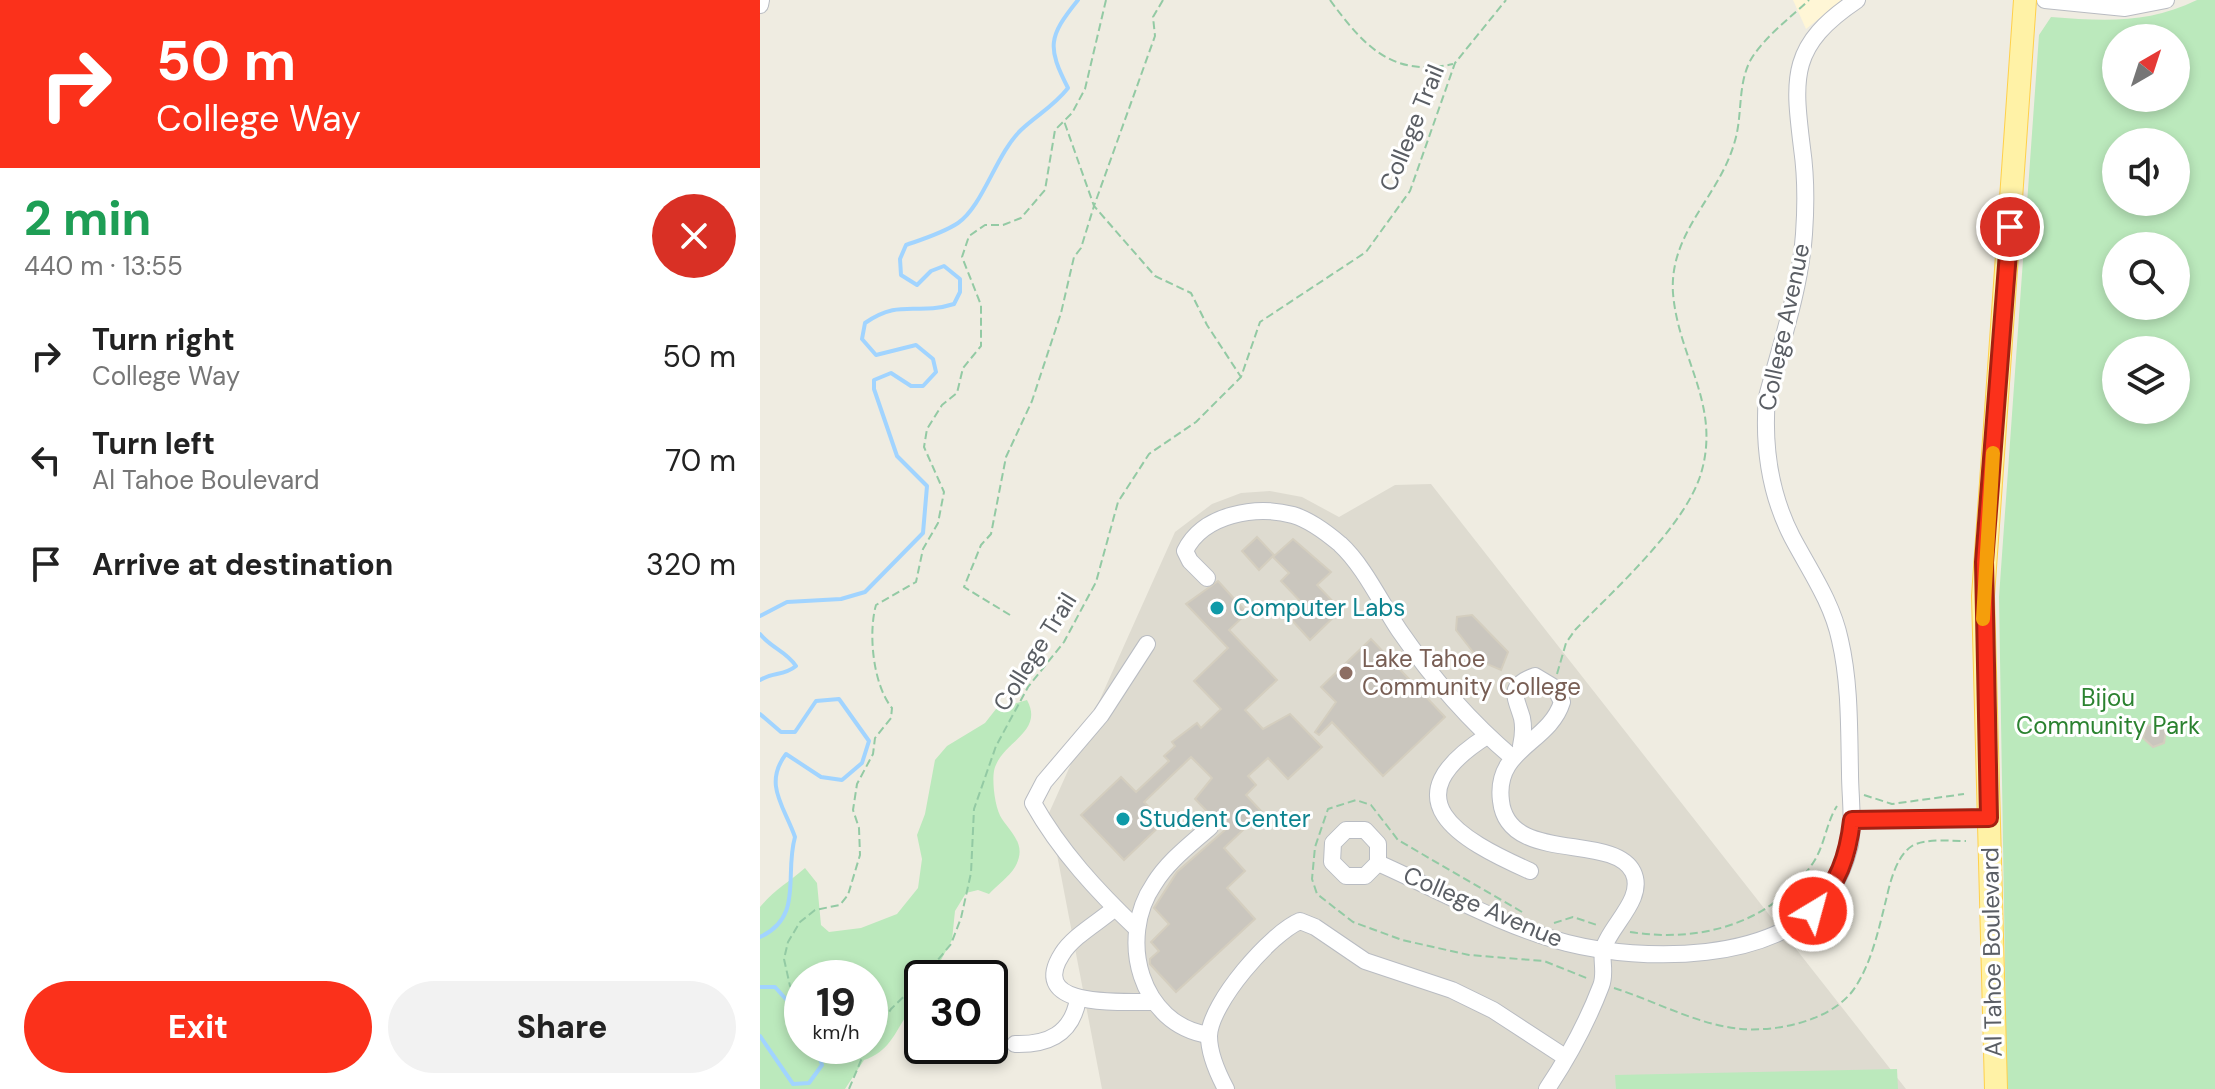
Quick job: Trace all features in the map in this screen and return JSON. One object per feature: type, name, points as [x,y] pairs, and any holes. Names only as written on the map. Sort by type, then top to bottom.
[{"type":"main road","name":"Al Tahoe Boulevard","points":[[1996,1089],[1984,562],[2025,0]]},
{"type":"street","name":"College Avenue","points":[[1378,863],[1529,931],[1603,950],[1638,954],[1714,950],[1769,937],[1791,925],[1828,894],[1849,847],[1852,820],[1848,698],[1840,638],[1821,587],[1779,508],[1770,480],[1765,423],[1767,397],[1804,237],[1804,174],[1795,101],[1797,78],[1803,57],[1814,39],[1828,22],[1857,0]]},
{"type":"street","points":[[2045,0],[2125,8],[2166,0]]},
{"type":"street","points":[[1207,578],[1190,561],[1185,551],[1200,530],[1219,520],[1242,513],[1269,511],[1295,515],[1321,529],[1342,547],[1427,670],[1487,736],[1517,752]]},
{"type":"street","points":[[1137,929],[1051,836],[1033,803],[1044,782],[1101,715],[1147,644]]},
{"type":"street","points":[[1517,752],[1539,737],[1557,716],[1562,702],[1555,688],[1535,676],[1523,680],[1516,691],[1514,702],[1524,730],[1500,788],[1501,805],[1508,821],[1520,833],[1536,841],[1625,862],[1633,872],[1635,886],[1603,950],[1602,984],[1547,1089]]},
{"type":"street","points":[[1487,736],[1464,753],[1438,784],[1435,794],[1438,808],[1463,835],[1484,851],[1530,871]]},
{"type":"street","points":[[1852,820],[1989,818]]},
{"type":"street","points":[[1209,1035],[1189,1032],[1172,1023],[1153,1002],[1138,965],[1137,929],[1141,908],[1153,884],[1210,827]]},
{"type":"street","points":[[1115,908],[1063,952],[1055,974],[1059,986],[1069,997],[1078,999],[1153,1002]]},
{"type":"street","points":[[1226,1089],[1218,1073],[1209,1035],[1219,1006],[1236,979],[1288,926],[1300,921],[1365,961],[1452,990],[1493,1010],[1565,1057]]},
{"type":"street","points":[[1015,1044],[1036,1045],[1060,1035],[1076,1011],[1078,999]]},
{"type":"path","points":[[784,960],[788,942],[800,922],[815,910],[840,905],[848,895],[860,855],[859,828],[853,810],[857,784],[873,754],[875,738],[891,718],[892,708],[881,695],[872,620],[876,605],[916,582],[923,549],[938,523],[944,492],[924,447],[927,429],[942,405],[957,393],[963,368],[981,346],[981,305],[962,257],[969,236],[985,225],[1003,225],[1021,218],[1045,190],[1055,130],[1085,89],[1106,0]]},
{"type":"path","points":[[1010,615],[972,595],[964,587],[981,545],[991,534],[1006,457],[1032,401],[1061,313],[1074,257],[1081,248],[1155,36],[1153,17],[1163,0]]},
{"type":"path","points":[[1330,0],[1355,35],[1393,63],[1428,69],[1455,63]]},
{"type":"path","name":"College Trail","points":[[937,960],[951,944],[961,918],[971,873],[974,809],[996,746],[1028,687],[1064,642],[1096,582],[1118,502],[1149,454],[1196,422],[1241,377],[1260,322],[1366,252],[1410,191],[1455,63],[1506,0]]},
{"type":"path","points":[[1555,688],[1566,643],[1575,630],[1679,517],[1694,495],[1708,444],[1708,420],[1677,317],[1673,291],[1675,261],[1682,238],[1734,146],[1744,76],[1752,59],[1809,0]]},
{"type":"path","points":[[1064,121],[1094,206],[1155,276],[1191,293],[1207,325],[1241,377]]},
{"type":"path","name":"College Trail","points":[[888,1014],[904,996]]},
{"type":"path","name":"College Trail","points":[[849,1089],[857,1064]]},
{"type":"shaded area","points":[[1793,0],[1842,0],[1806,29]]},
{"type":"shaded area","name":"Lake Tahoe Community College","points":[[1431,484],[1906,1089],[1102,1089],[1049,813],[1175,532],[1212,504],[1241,493],[1270,491],[1302,497],[1339,517],[1395,485]]},
{"type":"green space","name":"Bijou Community Park","points":[[2197,0],[2215,0],[2215,1089],[2007,1089],[1999,597],[2039,35],[2051,17],[2126,19],[2161,13]]},
{"type":"green space","points":[[1027,700],[1031,711],[1030,721],[1004,752],[994,771],[998,809],[1019,847],[1015,867],[989,894],[978,890],[966,893],[955,911],[952,940],[941,960],[904,960],[904,1021],[888,1044],[888,960],[784,960],[784,1064],[861,1064],[845,1089],[760,1089],[760,907],[805,868],[817,883],[821,925],[829,932],[861,928],[897,914],[918,888],[922,859],[917,835],[925,814],[935,760],[947,746],[985,723],[996,709]]},
{"type":"green space","points":[[1897,1069],[1898,1089],[1616,1089],[1615,1075]]},
{"type":"building","points":[[1257,537],[1274,555],[1259,570],[1242,551]]},
{"type":"building","points":[[1293,539],[1331,572],[1317,585],[1341,610],[1310,640],[1290,618],[1304,605],[1281,581],[1289,573],[1273,557]]},
{"type":"building","points":[[1218,581],[1247,613],[1229,630],[1277,680],[1245,710],[1263,729],[1290,714],[1322,747],[1288,779],[1268,758],[1248,776],[1256,785],[1246,795],[1262,812],[1224,848],[1245,871],[1227,888],[1255,919],[1176,992],[1150,964],[1150,959],[1159,951],[1151,942],[1169,924],[1154,908],[1177,872],[1225,830],[1195,799],[1212,778],[1191,757],[1144,802],[1164,822],[1124,860],[1081,815],[1121,777],[1136,792],[1169,761],[1164,756],[1175,746],[1172,742],[1197,723],[1201,728],[1221,709],[1194,681],[1228,648],[1186,604]]},
{"type":"building","points":[[1472,615],[1508,652],[1501,670],[1480,661],[1456,630],[1457,617]]},
{"type":"building","points":[[1371,639],[1445,717],[1383,776],[1332,722],[1319,735],[1315,732],[1336,702],[1321,687]]},
{"type":"building","points":[[2157,723],[2166,731],[2164,743],[2153,747],[2143,738],[2146,726]]},
{"type":"waterway","points":[[760,616],[787,602],[841,599],[865,592],[923,533],[927,486],[897,456],[874,389],[874,380],[891,373],[911,386],[923,386],[936,372],[933,359],[916,345],[876,355],[862,339],[865,323],[889,311],[954,304],[960,292],[960,279],[944,266],[931,271],[917,285],[901,275],[900,259],[906,245],[946,230],[967,215],[1012,140],[1068,88],[1056,62],[1054,42],[1061,24],[1078,0]]},
{"type":"waterway","points":[[760,634],[796,666],[760,680]]},
{"type":"waterway","points":[[760,714],[781,732],[795,732],[816,701],[839,699],[869,741],[862,763],[842,780],[821,777],[786,754],[779,765],[776,775],[778,795],[795,837],[790,894],[782,918],[774,929],[760,937]]},
{"type":"waterway","points":[[760,987],[775,987],[784,997]]},
{"type":"waterway","points":[[760,1036],[793,1084],[809,1083],[822,1064]]},
{"type":"slow traffic","points":[[1983,619],[1984,562],[1993,453]]},
{"type":"place","name":"Computer Labs","points":[[1217,608]]},
{"type":"place","name":"Lake Tahoe Community College","points":[[1346,673]]},
{"type":"place","name":"Student Center","points":[[1123,819]]},
{"type":"route","points":[[1813,911],[1828,894],[1842,869],[1849,847],[1852,820],[1989,818],[1984,562],[2010,227]]}]
